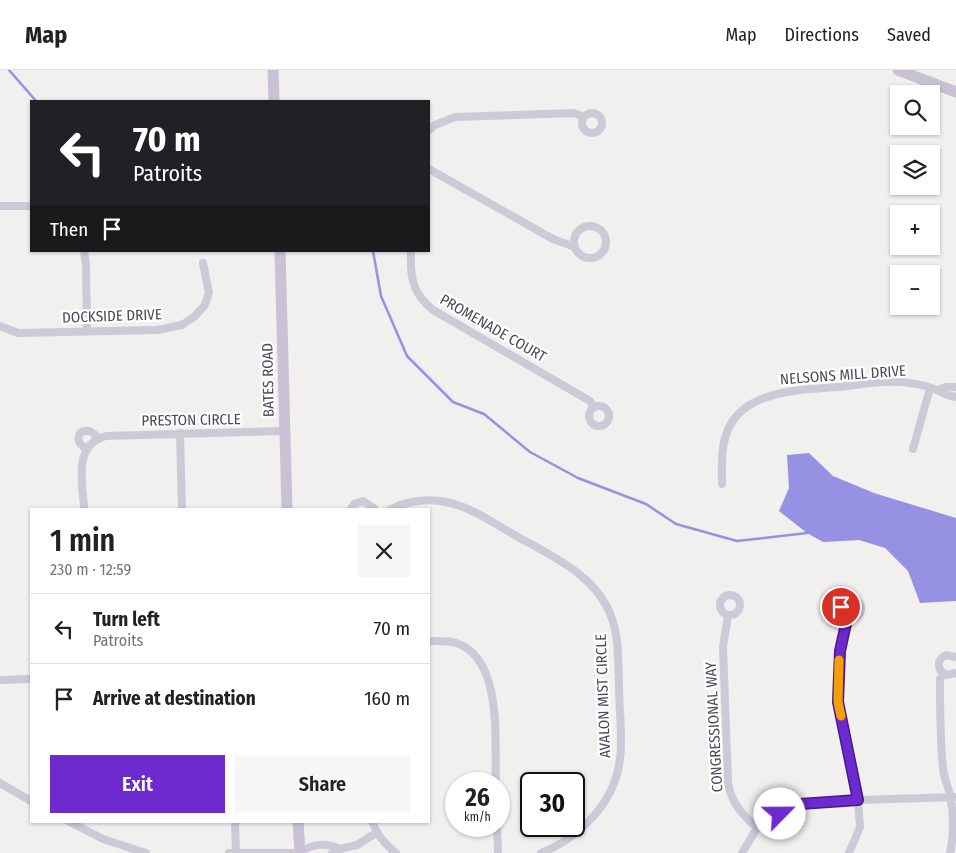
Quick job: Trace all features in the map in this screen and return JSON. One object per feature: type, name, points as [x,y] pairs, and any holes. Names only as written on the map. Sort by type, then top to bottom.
[{"type":"street","points":[[273,70],[274,100]]},
{"type":"street","points":[[898,70],[956,92]]},
{"type":"street","points":[[430,129],[445,120],[466,116],[574,112],[584,117]]},
{"type":"street","points":[[430,170],[553,239],[575,247],[582,255],[592,257],[601,253],[606,239],[597,228],[587,226],[578,232],[574,242],[575,247]]},
{"type":"street","points":[[0,206],[30,206]]},
{"type":"street","points":[[84,252],[87,331]]},
{"type":"street","name":"BATES ROAD","points":[[280,252],[287,508]]},
{"type":"street","name":"PROMENADE COURT","points":[[411,252],[411,272],[416,292],[428,306],[590,401],[594,406]]},
{"type":"street","name":"DOCKSIDE DRIVE","points":[[0,326],[18,333],[157,330],[182,324],[204,306],[207,299],[209,293],[203,263]]},
{"type":"street","name":"NELSONS MILL DRIVE","points":[[722,484],[722,454],[728,428],[741,411],[760,399],[775,394],[808,390],[908,382],[956,397]]},
{"type":"street","name":"NELSONS MILL DRIVE","points":[[934,389],[956,387]]},
{"type":"street","points":[[913,449],[934,389]]},
{"type":"street","name":"PRESTON CIRCLE","points":[[84,508],[82,459],[86,449],[78,440],[80,432],[84,430],[92,431],[99,438],[106,436],[180,433],[284,431]]},
{"type":"street","points":[[180,433],[182,508]]},
{"type":"street","points":[[86,449],[99,438]]},
{"type":"street","points":[[352,508],[354,504],[362,501],[373,508]]},
{"type":"street","name":"AVALON MIST CIRCLE","points":[[394,508],[410,503],[437,501],[455,505],[480,516],[556,558],[579,574],[598,594],[612,618],[617,646],[620,724],[620,758],[617,774],[611,789],[592,819],[562,844],[541,853]]},
{"type":"street","name":"CONGRESSIONAL WAY","points":[[728,616],[723,646],[728,782],[730,796],[735,804],[758,828]]},
{"type":"street","points":[[847,619],[840,651],[838,702],[858,800],[860,827],[849,853]]},
{"type":"street","points":[[430,641],[448,641],[465,647],[480,661],[489,677],[493,696],[496,772]]},
{"type":"street","points":[[956,657],[946,655],[940,659],[939,669],[943,674],[950,675],[956,672]]},
{"type":"street","points":[[943,674],[940,679],[943,771],[953,797],[953,839],[950,853]]},
{"type":"street","points":[[0,680],[30,679]]},
{"type":"street","points":[[0,784],[30,800]]},
{"type":"street","points":[[742,853],[758,828],[800,804],[953,797]]},
{"type":"street","points":[[72,823],[104,839],[134,851],[146,853]]},
{"type":"street","points":[[235,823],[236,853]]},
{"type":"street","points":[[298,823],[301,853]]},
{"type":"street","points":[[373,823],[376,832],[396,853]]},
{"type":"street","points":[[332,853],[340,848],[357,844],[376,832]]},
{"type":"street","points":[[497,837],[498,853]]},
{"type":"street","points":[[229,853],[301,853],[314,844],[329,844],[340,848]]},
{"type":"shaded area","points":[[809,453],[833,476],[874,493],[956,518],[956,601],[920,603],[908,571],[885,548],[859,540],[823,542],[807,533],[779,511],[789,488],[787,455]]},
{"type":"waterway","points":[[9,70],[35,100]]},
{"type":"waterway","points":[[373,252],[381,296],[407,356],[453,402],[484,414],[530,452],[578,478],[646,504],[676,524],[737,541],[807,533]]},
{"type":"slow traffic","points":[[839,660],[838,702],[841,716]]},
{"type":"route","points":[[780,814],[800,804],[858,800],[838,702],[840,651],[847,619],[841,613],[841,607]]}]
